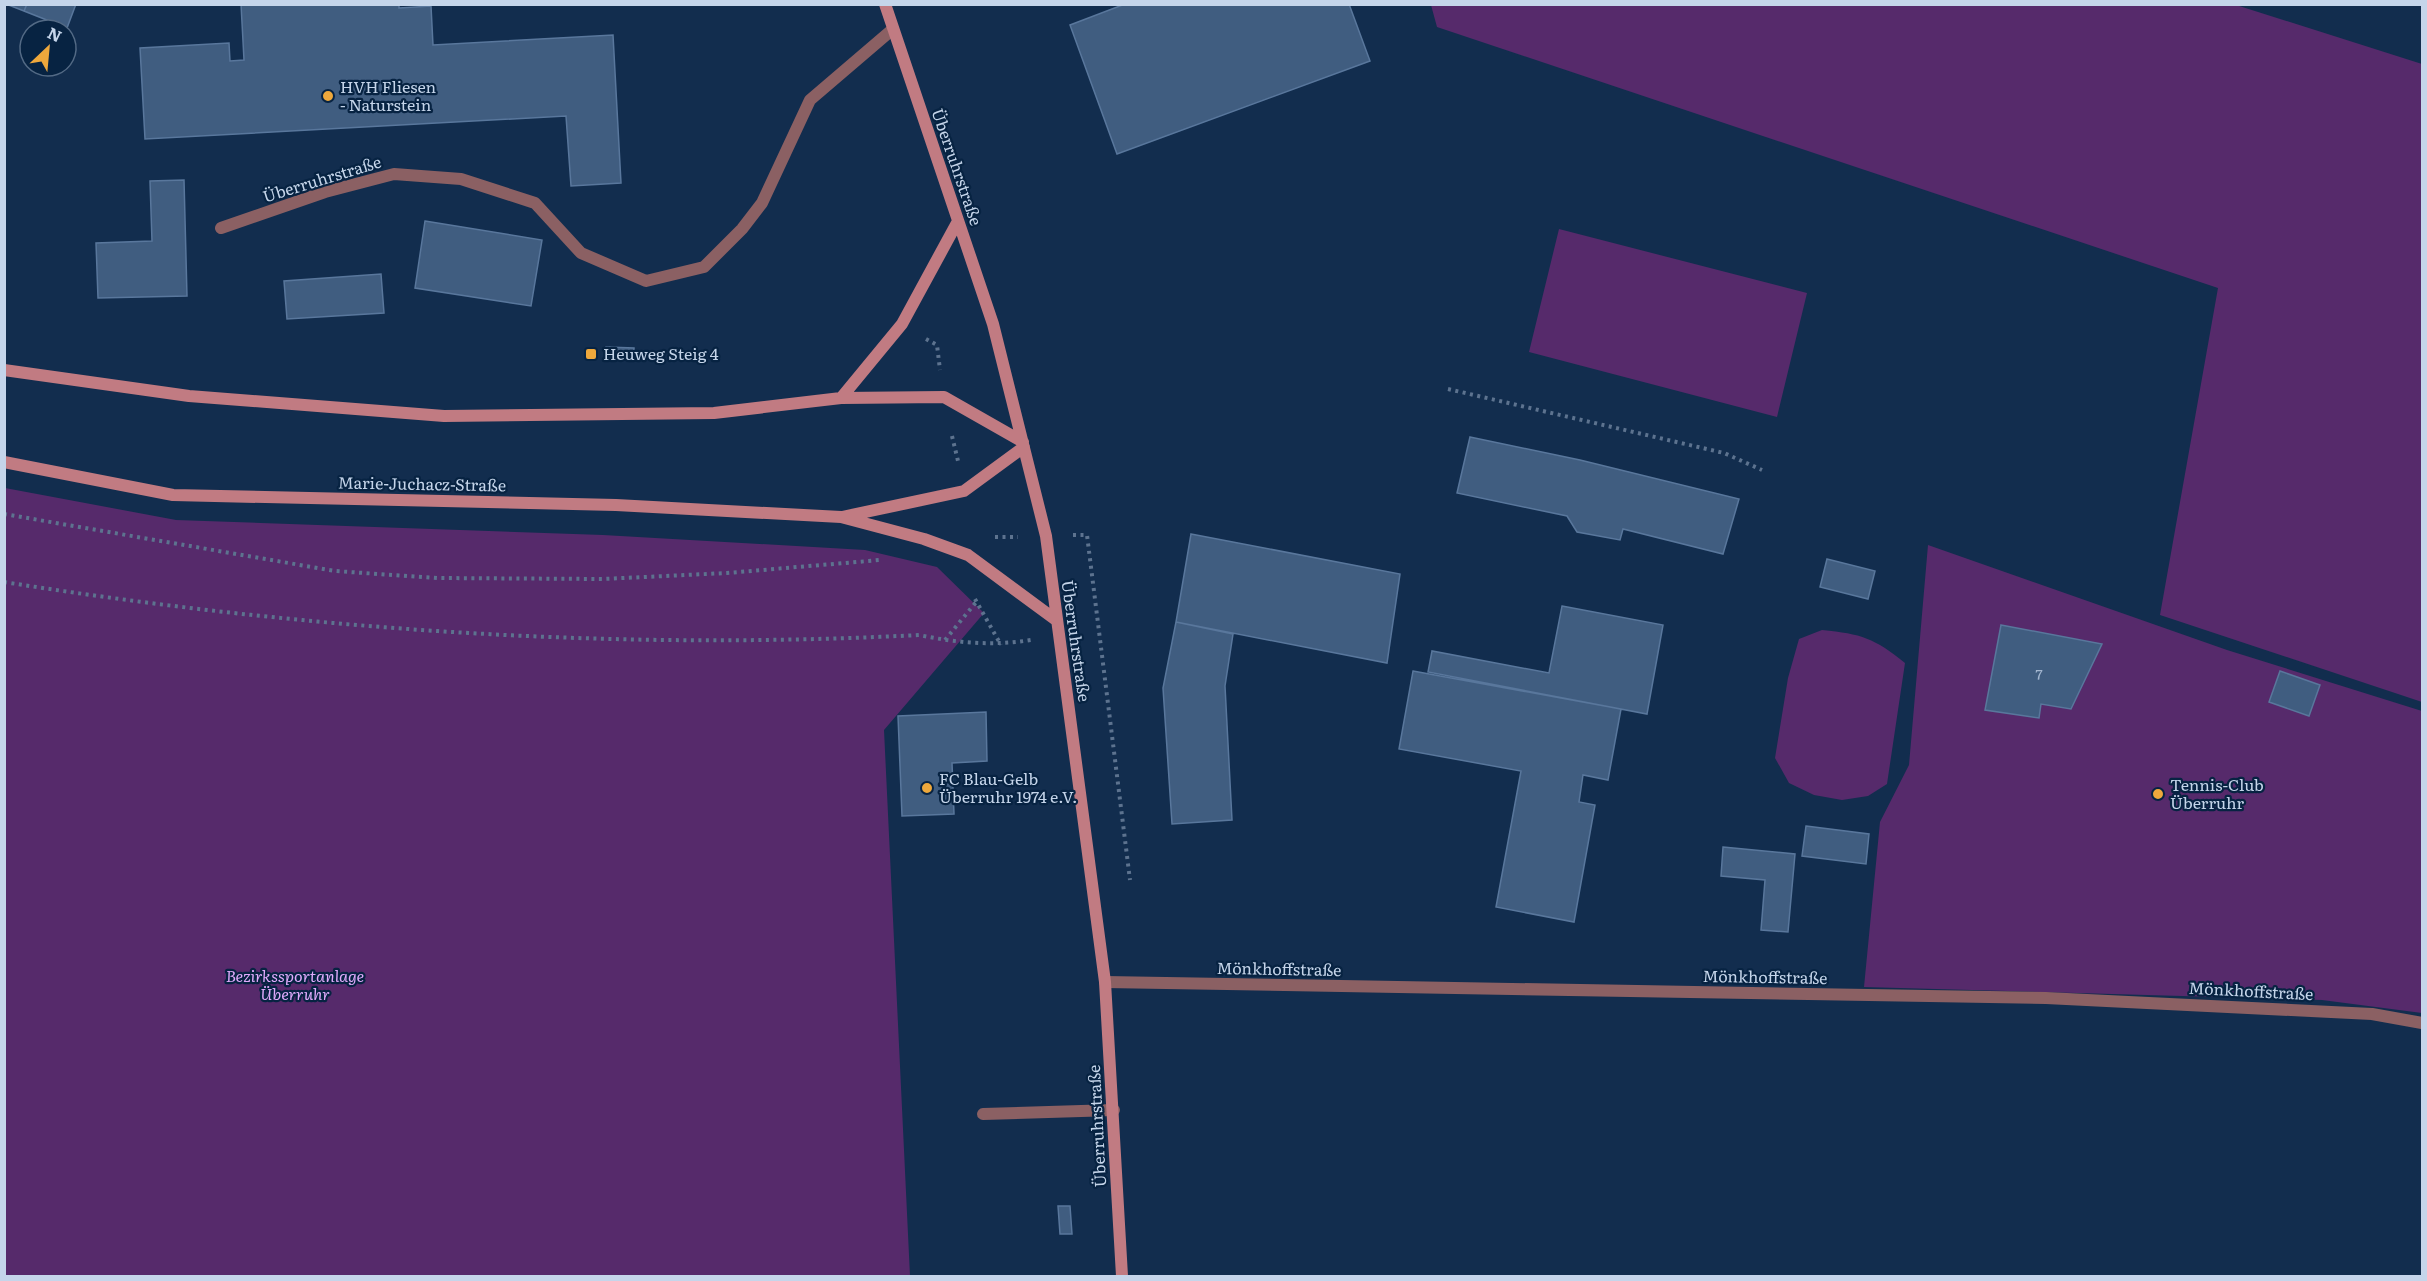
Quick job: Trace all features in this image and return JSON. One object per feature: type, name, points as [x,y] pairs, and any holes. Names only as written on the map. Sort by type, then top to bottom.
[{"type":"main road","name":"Überruhrstraße","points":[[885,4],[993,324],[1046,536],[1105,982],[1122,1276]]},
{"type":"main road","points":[[841,398],[902,324],[958,221]]},
{"type":"main road","points":[[4,370],[189,396],[444,416],[714,413],[841,398],[945,397],[1024,445]]},
{"type":"main road","name":"Marie-Juchacz-Straße","points":[[841,517],[964,491],[1024,445]]},
{"type":"main road","name":"Marie-Juchacz-Straße","points":[[4,462],[173,495],[616,505],[841,517],[924,539],[968,555],[1056,620]]},
{"type":"street","name":"Überruhrstraße","points":[[221,228],[325,192],[394,174],[461,178],[535,203],[581,253],[646,281],[704,267],[742,229],[762,203],[810,100],[893,29]]},
{"type":"street","name":"Mönkhoffstraße","points":[[1105,982],[2046,998],[2372,1014],[2422,1023]]},
{"type":"street","points":[[983,1114],[1114,1110]]},
{"type":"path","points":[[1448,389],[1724,453],[1762,470]]},
{"type":"path","points":[[4,514],[335,571],[437,578],[603,579],[727,573],[865,559],[884,560]]},
{"type":"path","points":[[1087,535],[1130,880]]},
{"type":"path","points":[[988,538],[1046,536]]},
{"type":"path","points":[[4,582],[136,603],[347,626],[541,637],[700,641],[919,635],[945,641],[1001,645],[1058,636]]},
{"type":"path","points":[[945,641],[977,601],[1001,645]]},
{"type":"green space","points":[[1431,5],[2236,5],[2422,64],[2422,702],[2160,615],[2218,288],[1437,27]]},
{"type":"green space","points":[[1559,229],[1807,293],[1777,417],[1529,352]]},
{"type":"green space","name":"Bezirkssportanlage Überruhr","points":[[5,488],[176,520],[603,535],[865,550],[937,567],[984,613],[884,730],[910,1276],[5,1276]]},
{"type":"green space","name":"Tennis-Club Überruhr","points":[[1928,545],[2227,650],[2422,711],[2422,1013],[2322,1000],[1864,987],[1880,822],[1909,765]]},
{"type":"green space","points":[[1822,630],[1847,633],[1867,639],[1885,648],[1905,663],[1887,784],[1868,796],[1842,800],[1814,795],[1789,783],[1775,758],[1788,678],[1799,639]]},
{"type":"building","points":[[6,4],[27,4],[24,11]]},
{"type":"building","points":[[27,4],[76,4],[71,18],[42,18],[24,11]]},
{"type":"building","points":[[241,4],[399,4],[399,8],[431,6],[433,45],[613,35],[621,183],[571,186],[566,116],[145,139],[140,48],[229,43],[230,61],[244,60]]},
{"type":"building","points":[[1125,4],[1349,4],[1370,61],[1117,154],[1070,25]]},
{"type":"building","points":[[184,180],[187,296],[98,298],[96,243],[152,241],[150,181]]},
{"type":"building","points":[[425,221],[542,240],[531,306],[415,288]]},
{"type":"building","points":[[381,274],[384,313],[287,319],[284,281]]},
{"type":"building","points":[[606,347],[634,348],[634,359],[605,358]]},
{"type":"building","points":[[1470,437],[1580,460],[1739,499],[1723,554],[1623,529],[1620,540],[1577,532],[1567,516],[1457,493]]},
{"type":"building","points":[[1191,534],[1400,574],[1387,663],[1176,622]]},
{"type":"building","points":[[1827,559],[1875,571],[1868,599],[1820,587]]},
{"type":"building","points":[[1562,606],[1663,625],[1647,714],[1428,672],[1432,651],[1549,673]]},
{"type":"building","points":[[1176,622],[1233,634],[1225,686],[1232,820],[1172,824],[1163,688]]},
{"type":"building","points":[[2001,625],[2102,644],[2071,709],[2041,704],[2039,718],[1985,710]]},
{"type":"building","points":[[1413,671],[1621,709],[1608,780],[1583,775],[1579,802],[1595,805],[1574,922],[1496,907],[1521,771],[1399,749]]},
{"type":"building","points":[[2280,671],[2320,685],[2309,716],[2269,702]]},
{"type":"building","name":"FC Blau-Gelb Überruhr 1974 e.V.","points":[[986,712],[987,761],[952,763],[954,814],[902,816],[898,716]]},
{"type":"building","points":[[1806,826],[1869,834],[1866,864],[1802,856]]},
{"type":"building","points":[[1723,847],[1795,854],[1788,932],[1761,930],[1765,880],[1721,876]]},
{"type":"building","points":[[1058,1206],[1070,1206],[1072,1234],[1060,1234]]},
{"type":"place","name":"HVH Fliesen - Naturstein","points":[[328,96]]},
{"type":"place","name":"Heuweg Steig 4","points":[[591,354]]},
{"type":"place","name":"FC Blau-Gelb Überruhr 1974 e.V.","points":[[927,788]]},
{"type":"place","name":"Tennis-Club Überruhr","points":[[2158,794]]}]
